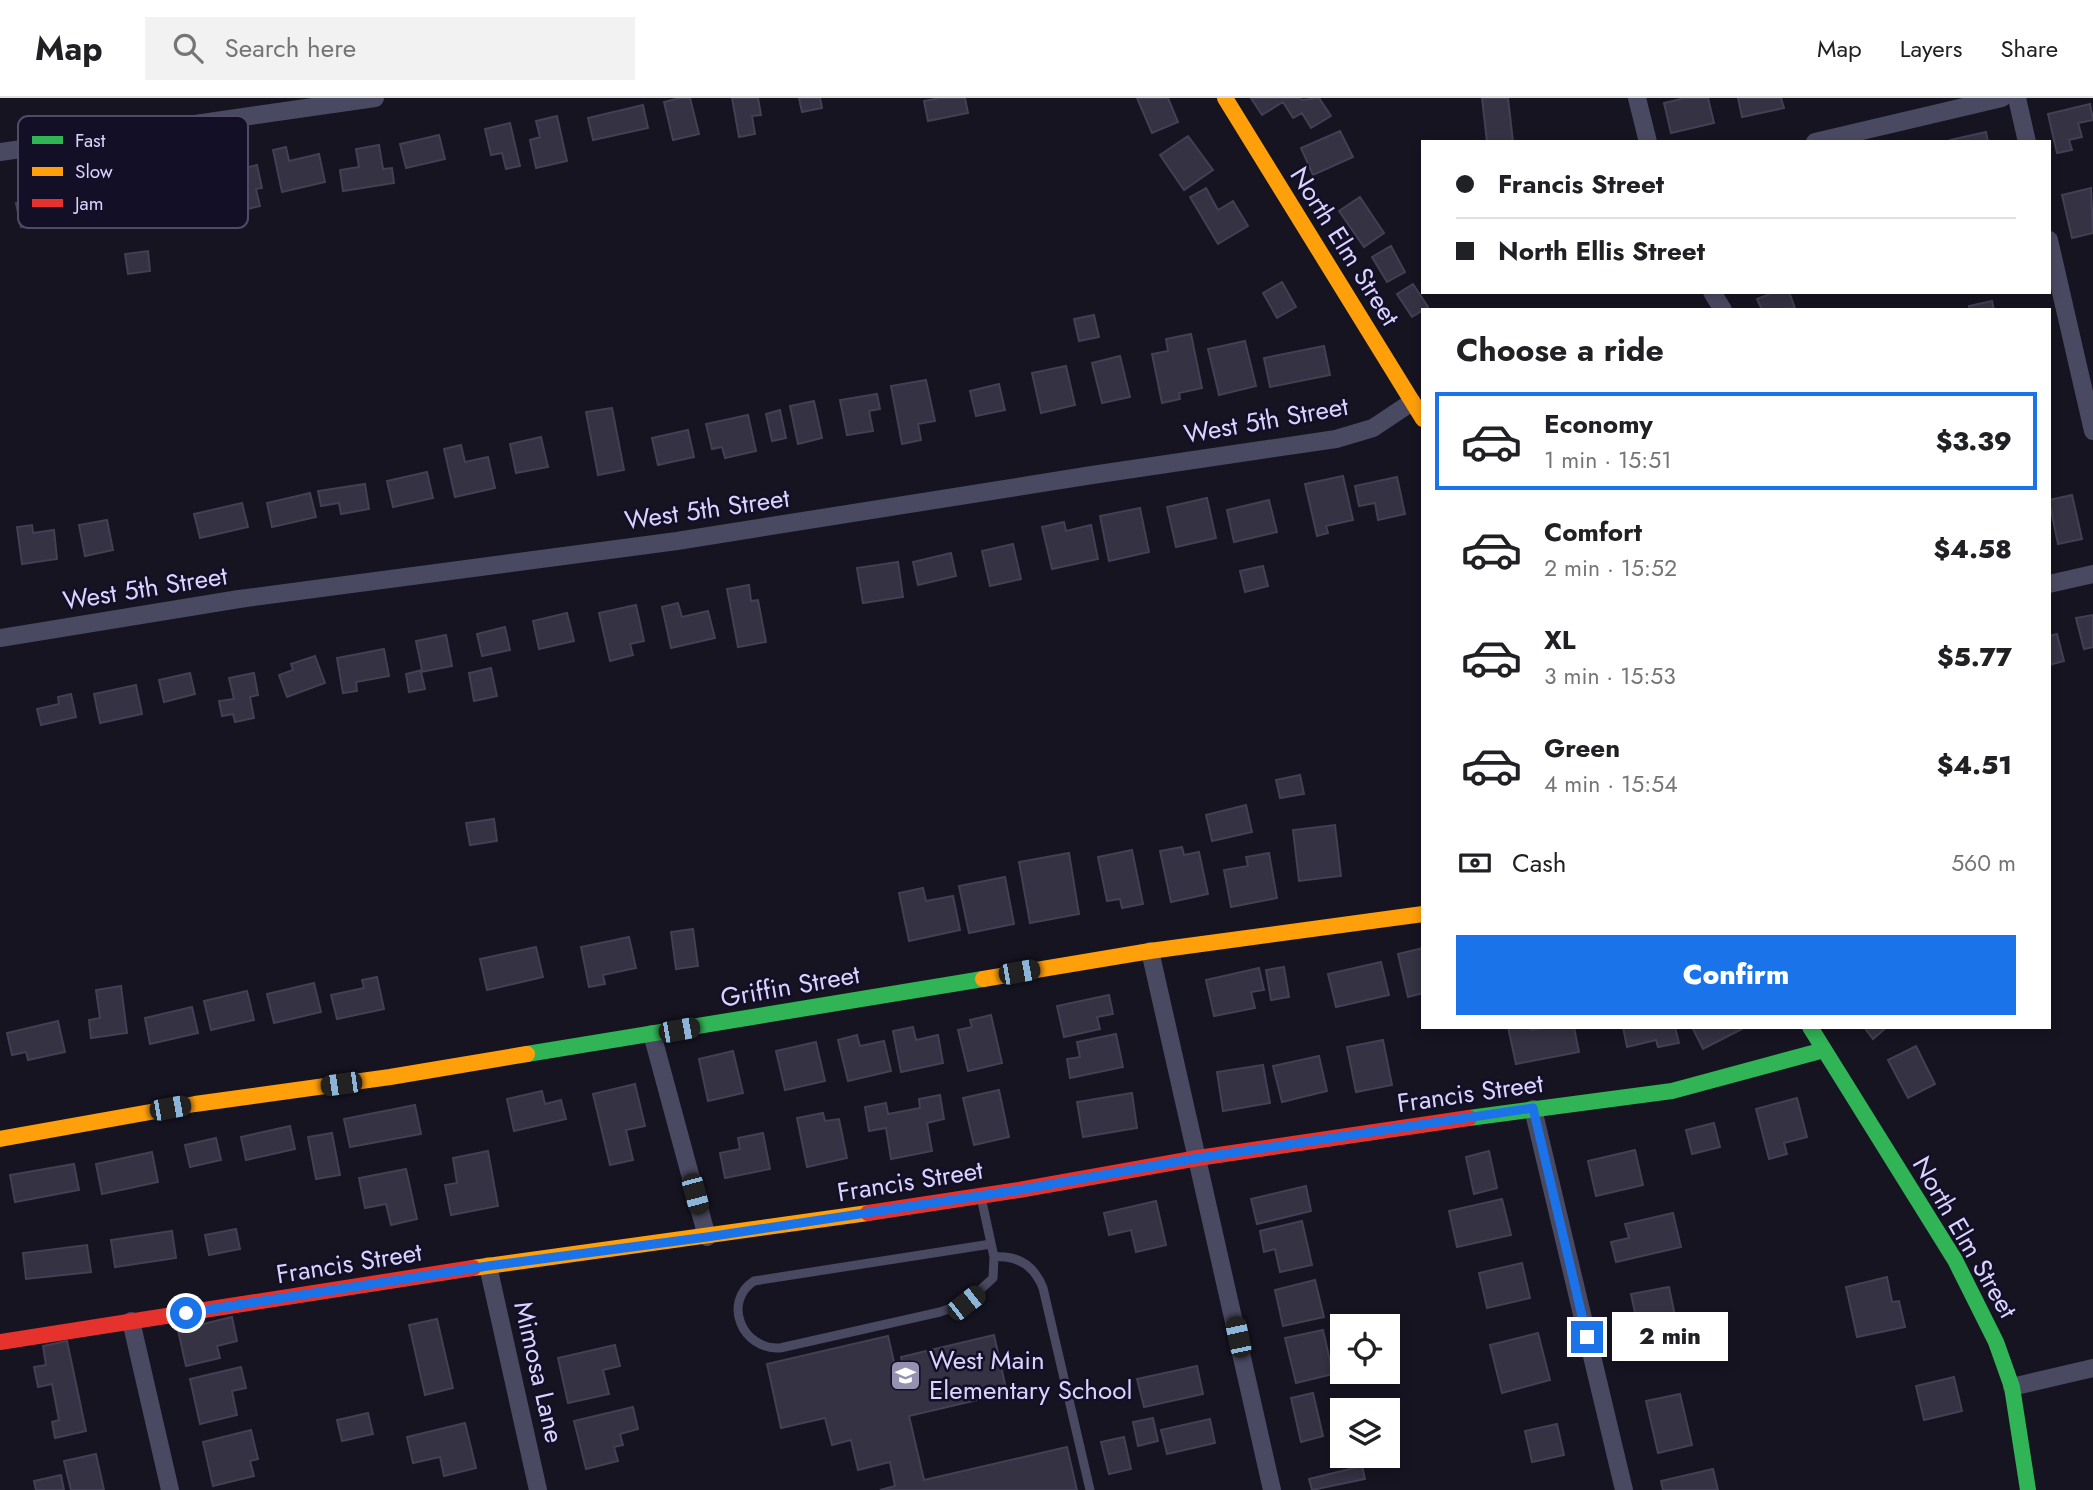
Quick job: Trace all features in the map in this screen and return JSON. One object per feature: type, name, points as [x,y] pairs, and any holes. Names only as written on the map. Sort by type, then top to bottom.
[{"type":"street","points":[[248,116],[375,98]]},
{"type":"street","name":"North Elm Street","points":[[1225,98],[1421,416]]},
{"type":"street","points":[[1637,98],[1648,140]]},
{"type":"street","points":[[1824,140],[2002,98]]},
{"type":"street","points":[[2017,98],[2027,140]]},
{"type":"street","points":[[0,152],[18,149]]},
{"type":"street","points":[[2051,249],[2093,431]]},
{"type":"street","name":"West 5th Street","points":[[0,638],[239,599],[677,541],[1336,439],[1373,428],[1412,402]]},
{"type":"street","points":[[2051,584],[2093,574]]},
{"type":"street","name":"Griffin Street","points":[[0,1139],[195,1104],[390,1077],[1150,951],[1421,914]]},
{"type":"street","points":[[1150,951],[1272,1490]]},
{"type":"street","name":"North Elm Street","points":[[1811,1029],[1955,1260],[1996,1342],[2012,1387],[2028,1490]]},
{"type":"street","points":[[652,1034],[707,1237]]},
{"type":"street","name":"Francis Street","points":[[0,1342],[488,1266],[981,1196],[1198,1158],[1533,1108],[1672,1091],[1824,1050]]},
{"type":"street","points":[[1533,1108],[1624,1490]]},
{"type":"street","name":"Mimosa Lane","points":[[488,1266],[538,1490]]},
{"type":"street","points":[[131,1321],[170,1490]]},
{"type":"street","points":[[2012,1387],[2093,1368]]},
{"type":"lane","points":[[981,1196],[991,1244],[993,1257],[993,1278],[966,1303],[927,1315],[770,1349],[753,1341],[746,1334],[740,1316],[739,1300],[742,1292],[754,1281],[991,1244]]},
{"type":"lane","points":[[993,1257],[1019,1259],[1030,1266],[1043,1288],[1090,1490]]},
{"type":"building","points":[[690,98],[699,134],[673,140],[664,102]]},
{"type":"building","points":[[732,98],[758,98],[761,115],[752,116],[755,134],[739,137]]},
{"type":"building","points":[[799,98],[820,98],[822,108],[802,112]]},
{"type":"building","points":[[965,98],[968,113],[928,121],[924,101]]},
{"type":"building","points":[[1137,98],[1168,98],[1178,122],[1152,133]]},
{"type":"building","points":[[1251,98],[1319,98],[1331,116],[1311,128],[1302,113],[1293,118],[1283,102],[1262,115]]},
{"type":"building","points":[[1482,98],[1508,98],[1513,140],[1487,140]]},
{"type":"building","points":[[1685,98],[1708,98],[1714,123],[1671,133],[1664,103]]},
{"type":"building","points":[[1738,98],[1781,98],[1784,108],[1742,117]]},
{"type":"building","points":[[2090,104],[2093,120],[2078,123],[2082,137],[2069,140],[2072,150],[2057,153],[2048,114]]},
{"type":"building","points":[[643,105],[648,128],[593,140],[588,118]]},
{"type":"building","points":[[557,116],[567,161],[536,168],[530,140],[540,137],[536,121]]},
{"type":"building","points":[[510,123],[520,166],[506,169],[502,153],[491,155],[485,129]]},
{"type":"building","points":[[1340,131],[1353,157],[1313,175],[1301,148]]},
{"type":"building","points":[[1986,132],[1988,140],[1950,140]]},
{"type":"building","points":[[439,135],[445,159],[406,168],[400,144]]},
{"type":"building","points":[[1188,136],[1213,170],[1184,190],[1160,155]]},
{"type":"building","points":[[379,145],[383,169],[392,168],[394,183],[343,191],[340,170],[359,167],[356,149]]},
{"type":"building","points":[[286,147],[289,161],[319,154],[325,182],[282,192],[273,150]]},
{"type":"building","points":[[257,165],[262,188],[256,189],[260,206],[248,209],[248,167]]},
{"type":"building","points":[[1206,188],[1218,210],[1233,201],[1248,226],[1218,244],[1190,197]]},
{"type":"building","points":[[2091,188],[2093,233],[2072,238],[2062,195]]},
{"type":"building","points":[[1360,197],[1384,233],[1364,247],[1339,211]]},
{"type":"building","points":[[1391,246],[1405,272],[1387,282],[1372,257]]},
{"type":"building","points":[[148,251],[150,271],[128,274],[125,254]]},
{"type":"building","points":[[1282,282],[1296,307],[1277,318],[1263,293]]},
{"type":"building","points":[[1413,284],[1428,307],[1421,308],[1421,311],[1412,317],[1397,294]]},
{"type":"building","points":[[1770,294],[1790,294],[1795,308],[1761,308],[1757,299]]},
{"type":"building","points":[[1992,301],[1994,308],[1970,308]]},
{"type":"building","points":[[1094,315],[1099,337],[1079,341],[1074,319]]},
{"type":"building","points":[[1191,334],[1202,388],[1179,393],[1180,399],[1162,403],[1152,354],[1168,351],[1166,339]]},
{"type":"building","points":[[1245,341],[1256,386],[1219,395],[1208,349]]},
{"type":"building","points":[[1324,346],[1330,375],[1270,387],[1264,358]]},
{"type":"building","points":[[1120,356],[1130,397],[1102,403],[1092,363]]},
{"type":"building","points":[[1066,366],[1075,405],[1041,413],[1032,373]]},
{"type":"building","points":[[926,380],[935,421],[918,424],[921,440],[902,444],[891,386]]},
{"type":"building","points":[[999,384],[1005,410],[976,416],[970,391]]},
{"type":"building","points":[[877,394],[880,409],[869,411],[873,431],[847,435],[840,400]]},
{"type":"building","points":[[814,401],[822,438],[798,444],[790,406]]},
{"type":"building","points":[[612,408],[624,470],[598,475],[586,412]]},
{"type":"building","points":[[780,410],[786,438],[772,441],[766,414]]},
{"type":"building","points":[[748,415],[756,451],[725,458],[722,447],[712,449],[706,424]]},
{"type":"building","points":[[688,430],[694,457],[658,465],[652,438]]},
{"type":"building","points":[[541,437],[548,467],[516,473],[510,444]]},
{"type":"building","points":[[461,445],[465,462],[488,457],[495,488],[455,497],[444,449]]},
{"type":"building","points":[[427,472],[433,498],[393,507],[387,481]]},
{"type":"building","points":[[1343,476],[1353,520],[1326,526],[1328,533],[1317,536],[1305,484]]},
{"type":"building","points":[[1397,477],[1405,514],[1378,520],[1375,503],[1359,506],[1355,486]]},
{"type":"building","points":[[365,484],[369,509],[341,514],[339,503],[321,506],[318,491]]},
{"type":"building","points":[[310,493],[316,517],[272,527],[267,503]]},
{"type":"building","points":[[2072,495],[2082,539],[2058,544],[2051,500]]},
{"type":"building","points":[[1207,498],[1216,538],[1176,547],[1167,507]]},
{"type":"building","points":[[1269,500],[1277,532],[1234,542],[1227,510]]},
{"type":"building","points":[[242,503],[248,527],[200,538],[194,514]]},
{"type":"building","points":[[1140,508],[1149,552],[1109,561],[1100,516]]},
{"type":"building","points":[[107,520],[113,550],[85,556],[79,525]]},
{"type":"building","points":[[1064,522],[1066,531],[1091,525],[1098,559],[1052,569],[1042,527]]},
{"type":"building","points":[[32,525],[33,533],[54,530],[57,559],[22,564],[17,527]]},
{"type":"building","points":[[1013,544],[1021,579],[990,586],[982,551]]},
{"type":"building","points":[[951,553],[956,576],[918,585],[913,562]]},
{"type":"building","points":[[898,562],[903,597],[863,603],[857,568]]},
{"type":"building","points":[[1263,566],[1268,586],[1245,592],[1240,571]]},
{"type":"building","points":[[749,585],[751,601],[758,600],[766,642],[738,647],[727,589]]},
{"type":"building","points":[[678,603],[682,617],[708,611],[715,638],[671,648],[662,607]]},
{"type":"building","points":[[636,605],[644,641],[630,644],[633,655],[610,661],[599,613]]},
{"type":"building","points":[[567,613],[574,641],[539,649],[533,621]]},
{"type":"building","points":[[2093,615],[2093,647],[2084,649],[2076,618]]},
{"type":"building","points":[[505,627],[510,650],[482,656],[477,634]]},
{"type":"building","points":[[2057,634],[2064,661],[2051,664],[2051,636]]},
{"type":"building","points":[[446,635],[452,666],[421,672],[425,689],[409,692],[406,674],[422,670],[416,641]]},
{"type":"building","points":[[384,649],[389,676],[356,682],[357,691],[343,693],[337,658]]},
{"type":"building","points":[[315,656],[325,683],[287,697],[279,675],[293,670],[291,664]]},
{"type":"building","points":[[491,668],[497,696],[474,701],[469,673]]},
{"type":"building","points":[[190,673],[195,694],[164,702],[159,680]]},
{"type":"building","points":[[254,673],[258,695],[250,697],[254,718],[235,722],[233,714],[222,716],[219,701],[234,699],[229,678]]},
{"type":"building","points":[[136,685],[142,714],[100,723],[94,694]]},
{"type":"building","points":[[71,694],[76,717],[41,725],[37,709],[59,704],[58,697]]},
{"type":"building","points":[[1300,775],[1304,794],[1280,798],[1276,780]]},
{"type":"building","points":[[1246,805],[1252,832],[1212,841],[1206,815]]},
{"type":"building","points":[[494,819],[497,841],[470,845],[466,823]]},
{"type":"building","points":[[1335,825],[1341,876],[1299,881],[1293,830]]},
{"type":"building","points":[[1182,847],[1184,855],[1199,852],[1208,894],[1171,902],[1160,851]]},
{"type":"building","points":[[1132,850],[1143,904],[1122,908],[1120,899],[1107,901],[1098,857]]},
{"type":"building","points":[[1069,853],[1079,914],[1030,923],[1019,862]]},
{"type":"building","points":[[1269,853],[1277,898],[1231,907],[1224,870],[1248,866],[1246,857]]},
{"type":"building","points":[[1005,877],[1014,924],[969,933],[959,886]]},
{"type":"building","points":[[923,888],[926,901],[953,896],[960,930],[909,941],[899,893]]},
{"type":"building","points":[[693,929],[698,966],[676,969],[671,932]]},
{"type":"building","points":[[629,937],[636,968],[603,975],[605,984],[589,987],[581,947]]},
{"type":"building","points":[[536,947],[543,977],[487,990],[480,959]]},
{"type":"building","points":[[1421,948],[1421,994],[1408,997],[1398,954]]},
{"type":"building","points":[[1381,962],[1389,995],[1336,1007],[1328,974]]},
{"type":"building","points":[[1284,967],[1289,997],[1271,1000],[1266,970]]},
{"type":"building","points":[[1259,968],[1264,990],[1251,992],[1255,1008],[1214,1016],[1206,980]]},
{"type":"building","points":[[377,977],[384,1009],[337,1019],[331,995],[364,988],[362,980]]},
{"type":"building","points":[[314,983],[321,1012],[274,1023],[267,994]]},
{"type":"building","points":[[121,986],[127,1033],[91,1038],[89,1020],[100,1018],[96,990]]},
{"type":"building","points":[[247,991],[254,1020],[211,1030],[204,1001]]},
{"type":"building","points":[[1109,995],[1113,1014],[1097,1017],[1100,1029],[1064,1037],[1057,1006]]},
{"type":"building","points":[[192,1007],[198,1033],[150,1044],[145,1018]]},
{"type":"building","points":[[991,1015],[1002,1063],[968,1071],[958,1030],[972,1027],[970,1020]]},
{"type":"building","points":[[58,1021],[65,1052],[28,1060],[26,1052],[12,1055],[7,1033]]},
{"type":"building","points":[[913,1027],[916,1040],[938,1035],[943,1063],[901,1072],[893,1031]]},
{"type":"building","points":[[1508,1029],[1574,1029],[1579,1052],[1516,1064]]},
{"type":"building","points":[[1623,1029],[1676,1029],[1679,1043],[1658,1047],[1656,1040],[1627,1047]]},
{"type":"building","points":[[1693,1029],[1742,1029],[1703,1049]]},
{"type":"building","points":[[1866,1029],[1885,1029],[1873,1039]]},
{"type":"building","points":[[1116,1034],[1123,1067],[1070,1078],[1067,1059],[1080,1057],[1077,1042]]},
{"type":"building","points":[[857,1035],[860,1046],[884,1041],[891,1071],[848,1081],[838,1040]]},
{"type":"building","points":[[1383,1040],[1392,1085],[1356,1092],[1347,1047]]},
{"type":"building","points":[[816,1042],[825,1081],[785,1090],[776,1051]]},
{"type":"building","points":[[1916,1046],[1935,1084],[1908,1098],[1888,1060]]},
{"type":"building","points":[[733,1051],[743,1093],[708,1101],[699,1059]]},
{"type":"building","points":[[1319,1056],[1327,1091],[1282,1102],[1273,1066]]},
{"type":"building","points":[[1263,1065],[1270,1103],[1223,1111],[1217,1072]]},
{"type":"building","points":[[635,1084],[645,1126],[626,1130],[633,1160],[610,1165],[593,1094]]},
{"type":"building","points":[[999,1090],[1009,1137],[974,1145],[963,1098]]},
{"type":"building","points":[[542,1091],[545,1104],[561,1100],[566,1119],[514,1131],[507,1099]]},
{"type":"building","points":[[1132,1093],[1137,1128],[1083,1137],[1077,1102]]},
{"type":"building","points":[[940,1095],[944,1119],[927,1123],[932,1151],[891,1159],[886,1128],[869,1131],[865,1107],[886,1103],[888,1114],[920,1108],[919,1099]]},
{"type":"building","points":[[1797,1098],[1807,1137],[1784,1143],[1787,1154],[1769,1159],[1756,1109]]},
{"type":"building","points":[[415,1105],[421,1134],[350,1147],[344,1119]]},
{"type":"building","points":[[823,1113],[825,1121],[839,1119],[847,1158],[807,1167],[797,1118]]},
{"type":"building","points":[[1714,1123],[1720,1147],[1692,1154],[1686,1130]]},
{"type":"building","points":[[290,1126],[295,1149],[246,1160],[241,1137]]},
{"type":"building","points":[[332,1133],[340,1175],[316,1179],[308,1137]]},
{"type":"building","points":[[763,1133],[770,1169],[725,1178],[720,1153],[740,1149],[738,1138]]},
{"type":"building","points":[[216,1138],[221,1160],[190,1167],[185,1145]]},
{"type":"building","points":[[1635,1150],[1643,1185],[1596,1196],[1588,1161]]},
{"type":"building","points":[[488,1151],[498,1206],[451,1215],[445,1185],[457,1183],[453,1158]]},
{"type":"building","points":[[1489,1151],[1497,1188],[1474,1194],[1466,1157]]},
{"type":"building","points":[[152,1152],[158,1182],[102,1194],[96,1164]]},
{"type":"building","points":[[74,1164],[79,1190],[15,1202],[10,1175]]},
{"type":"building","points":[[406,1169],[417,1219],[391,1225],[386,1204],[365,1208],[359,1178]]},
{"type":"building","points":[[1306,1186],[1311,1211],[1257,1224],[1251,1199]]},
{"type":"building","points":[[1502,1199],[1511,1235],[1457,1247],[1449,1211]]},
{"type":"building","points":[[1156,1201],[1166,1245],[1136,1252],[1131,1230],[1109,1235],[1104,1213]]},
{"type":"building","points":[[1673,1213],[1681,1247],[1616,1262],[1611,1242],[1629,1238],[1625,1224]]},
{"type":"building","points":[[1302,1221],[1312,1265],[1280,1272],[1275,1249],[1264,1252],[1260,1231]]},
{"type":"building","points":[[236,1229],[240,1249],[209,1255],[205,1235]]},
{"type":"building","points":[[172,1231],[176,1258],[115,1267],[111,1240]]},
{"type":"building","points":[[87,1245],[91,1272],[26,1279],[23,1253]]},
{"type":"building","points":[[1522,1263],[1530,1298],[1487,1308],[1479,1273]]},
{"type":"building","points":[[1887,1277],[1892,1302],[1899,1301],[1905,1327],[1857,1337],[1846,1287]]},
{"type":"building","points":[[1315,1280],[1324,1317],[1283,1326],[1275,1290]]},
{"type":"building","points":[[1669,1287],[1676,1321],[1698,1317],[1703,1343],[1644,1355],[1631,1294]]},
{"type":"building","points":[[232,1317],[237,1341],[217,1346],[220,1358],[186,1366],[178,1330]]},
{"type":"building","points":[[437,1319],[453,1388],[425,1395],[409,1325]]},
{"type":"building","points":[[1323,1330],[1330,1361],[1330,1375],[1296,1383],[1285,1338]]},
{"type":"building","points":[[1538,1333],[1550,1380],[1502,1393],[1490,1345]]},
{"type":"building","points":[[994,1335],[1007,1393],[909,1416],[924,1480],[1067,1447],[1077,1490],[880,1490],[895,1486],[890,1462],[858,1470],[851,1440],[832,1445],[825,1418],[781,1428],[767,1364],[888,1336],[897,1375],[904,1373],[901,1357]]},
{"type":"building","points":[[67,1341],[86,1431],[55,1438],[52,1422],[59,1420],[52,1384],[38,1387],[34,1367],[46,1365],[43,1346]]},
{"type":"building","points":[[615,1345],[620,1366],[603,1370],[609,1394],[568,1403],[558,1358]]},
{"type":"building","points":[[1197,1366],[1203,1394],[1144,1407],[1137,1379]]},
{"type":"building","points":[[241,1367],[246,1388],[232,1391],[237,1415],[200,1424],[190,1379]]},
{"type":"building","points":[[1954,1377],[1962,1411],[1924,1420],[1916,1386]]},
{"type":"building","points":[[1313,1393],[1323,1436],[1301,1442],[1291,1398]]},
{"type":"building","points":[[1680,1394],[1692,1445],[1658,1453],[1646,1401]]},
{"type":"building","points":[[633,1407],[638,1429],[620,1434],[623,1445],[614,1447],[618,1461],[586,1469],[574,1421]]},
{"type":"building","points":[[368,1413],[373,1434],[342,1441],[337,1420]]},
{"type":"building","points":[[1153,1418],[1158,1441],[1138,1446],[1133,1422]]},
{"type":"building","points":[[1210,1419],[1215,1443],[1167,1454],[1161,1430]]},
{"type":"building","points":[[465,1423],[476,1468],[444,1476],[440,1457],[413,1463],[407,1437]]},
{"type":"building","points":[[1557,1424],[1564,1455],[1532,1462],[1525,1431]]},
{"type":"building","points":[[251,1430],[258,1459],[250,1461],[254,1476],[213,1486],[203,1442]]},
{"type":"building","points":[[1124,1437],[1131,1469],[1109,1474],[1101,1442]]},
{"type":"building","points":[[96,1454],[104,1490],[71,1490],[64,1461]]},
{"type":"building","points":[[1362,1468],[1365,1479],[1312,1490],[1309,1479]]},
{"type":"building","points":[[1713,1469],[1718,1490],[1663,1490],[1661,1481]]},
{"type":"building","points":[[61,1475],[64,1490],[36,1490],[34,1481]]},
{"type":"traffic: fast","points":[[527,1054],[983,979]]},
{"type":"traffic: fast","points":[[1811,1029],[1955,1260],[1996,1342],[2012,1387],[2028,1490]]},
{"type":"traffic: fast","points":[[1469,1118],[1672,1091],[1824,1050]]},
{"type":"traffic: slow","points":[[1225,98],[1421,416]]},
{"type":"traffic: slow","points":[[983,979],[1150,951],[1421,914]]},
{"type":"traffic: slow","points":[[0,1139],[195,1104],[390,1077],[527,1054]]},
{"type":"traffic: slow","points":[[473,1268],[868,1213]]},
{"type":"traffic: jam","points":[[868,1213],[1019,1190],[1198,1158],[1469,1118]]},
{"type":"traffic: jam","points":[[0,1342],[473,1268]]},
{"type":"place","name":"West Main Elementary School","points":[[906,1375]]},
{"type":"route","points":[[186,1313],[488,1266],[707,1237],[1019,1190],[1198,1158],[1533,1108],[1587,1337]]}]
